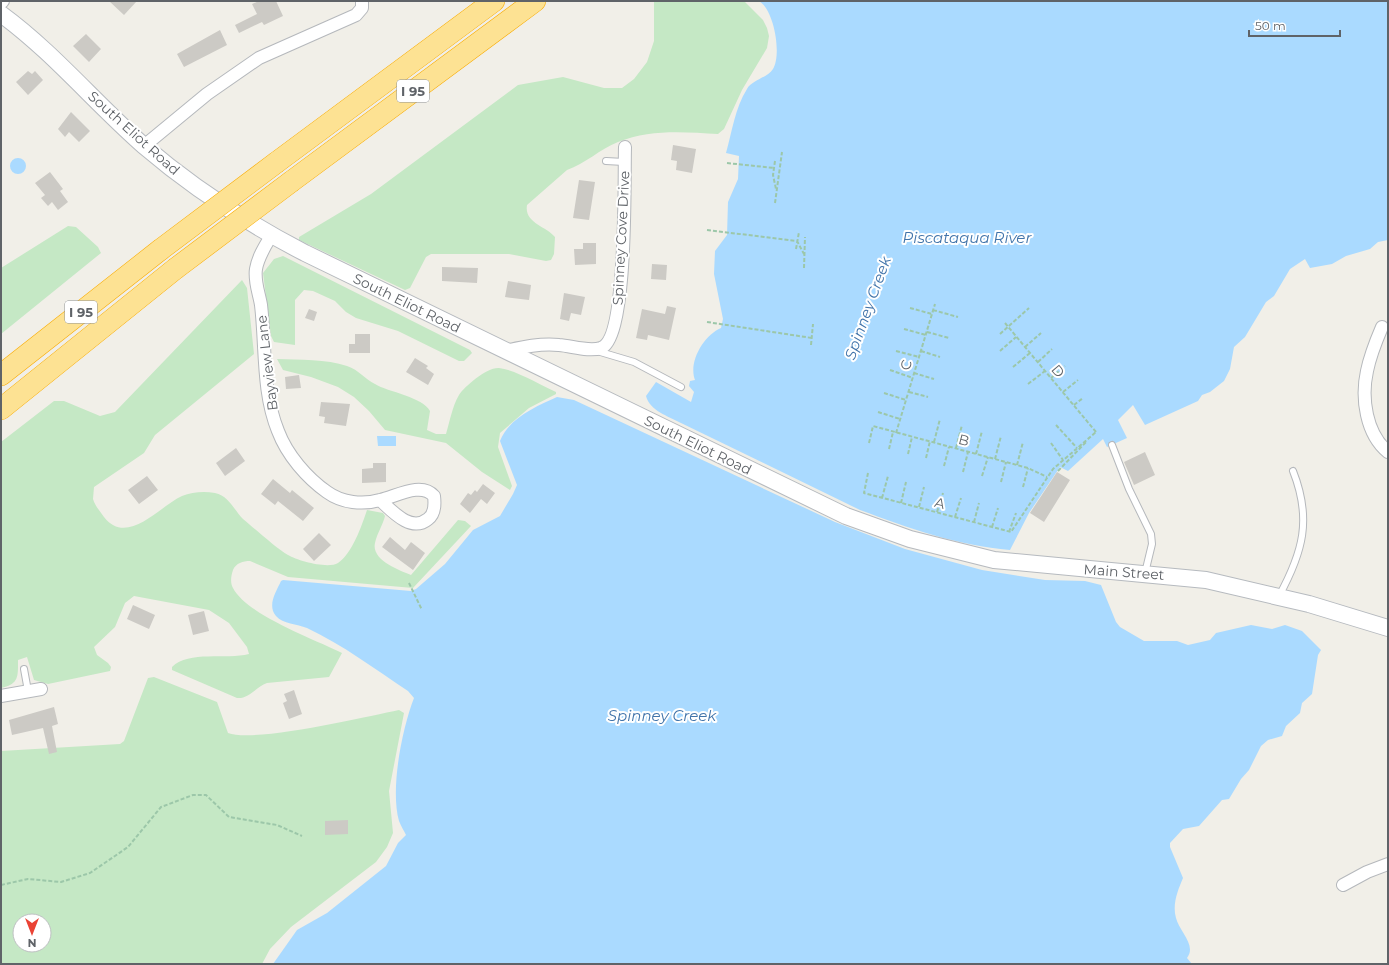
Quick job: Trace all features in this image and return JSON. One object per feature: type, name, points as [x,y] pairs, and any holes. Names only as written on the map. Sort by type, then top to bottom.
[{"type":"highway","name":"I 95","points":[[1,375],[160,250],[494,1]]},
{"type":"highway","name":"I 95","points":[[1,409],[175,269],[535,1]]},
{"type":"main road","name":"South Eliot Road","points":[[1,14],[49,55],[144,146],[201,191],[270,236],[859,522]]},
{"type":"main road","name":"Main Street","points":[[859,522],[943,549],[994,560],[1062,568],[1145,573],[1206,580],[1279,596],[1354,616],[1388,628]]},
{"type":"street","points":[[144,146],[207,94],[259,58],[356,16],[362,4]]},
{"type":"street","name":"Spinney Cove Drive","points":[[593,349],[604,347],[611,338],[620,296],[625,147]]},
{"type":"street","name":"Bayview Lane","points":[[270,236],[261,254],[255,277],[260,304],[270,399],[278,431],[295,461],[327,492],[338,498],[357,502],[380,500]]},
{"type":"street","points":[[1382,327],[1368,365],[1366,395],[1371,428],[1378,441],[1388,452]]},
{"type":"street","points":[[505,351],[522,347],[552,345],[593,349]]},
{"type":"street","points":[[1,696],[41,689]]},
{"type":"street","points":[[1343,885],[1367,872],[1388,864]]},
{"type":"lane","points":[[606,161],[624,162]]},
{"type":"lane","points":[[593,349],[634,362],[681,387]]},
{"type":"lane","points":[[1112,445],[1129,489],[1151,534],[1151,556],[1145,573]]},
{"type":"lane","points":[[1279,596],[1296,561],[1303,528],[1303,504],[1300,489],[1293,471]]},
{"type":"lane","points":[[24,669],[28,691]]},
{"type":"path","points":[[775,203],[782,152]]},
{"type":"path","points":[[775,161],[773,176],[777,190]]},
{"type":"path","points":[[727,163],[774,168]]},
{"type":"path","points":[[707,230],[797,241]]},
{"type":"path","points":[[796,249],[799,232]]},
{"type":"path","points":[[804,268],[805,237]]},
{"type":"path","points":[[797,241],[804,254]]},
{"type":"path","name":"C","points":[[889,449],[900,419],[935,304]]},
{"type":"path","points":[[910,308],[932,314]]},
{"type":"path","points":[[1000,334],[1029,308]]},
{"type":"path","points":[[933,310],[958,317]]},
{"type":"path","points":[[707,322],[812,338]]},
{"type":"path","name":"D","points":[[1005,322],[1096,432]]},
{"type":"path","points":[[811,345],[813,324]]},
{"type":"path","points":[[904,329],[949,338]]},
{"type":"path","points":[[1025,347],[1041,333]]},
{"type":"path","points":[[1000,351],[1016,337]]},
{"type":"path","points":[[1038,362],[1052,349]]},
{"type":"path","points":[[921,351],[940,357]]},
{"type":"path","points":[[896,352],[919,357]]},
{"type":"path","points":[[1013,367],[1030,353]]},
{"type":"path","points":[[1050,378],[1065,366]]},
{"type":"path","points":[[890,370],[913,378]]},
{"type":"path","points":[[1028,384],[1045,371]]},
{"type":"path","points":[[914,373],[934,379]]},
{"type":"path","points":[[1063,392],[1078,380]]},
{"type":"path","points":[[908,392],[928,397]]},
{"type":"path","points":[[884,393],[906,400]]},
{"type":"path","points":[[1074,405],[1083,398]]},
{"type":"path","points":[[878,412],[900,419]]},
{"type":"path","points":[[934,442],[940,419]]},
{"type":"path","name":"B","points":[[869,443],[873,426],[1017,464],[1047,478]]},
{"type":"path","points":[[956,448],[962,426]]},
{"type":"path","points":[[1056,426],[1077,448]]},
{"type":"path","points":[[976,454],[982,431]]},
{"type":"path","points":[[1010,532],[1053,469],[1096,432]]},
{"type":"path","points":[[1058,471],[1096,432]]},
{"type":"path","points":[[995,459],[1001,436]]},
{"type":"path","points":[[908,454],[912,437]]},
{"type":"path","points":[[926,458],[930,441]]},
{"type":"path","points":[[1017,464],[1023,442]]},
{"type":"path","points":[[1050,444],[1063,460]]},
{"type":"path","points":[[944,466],[949,446]]},
{"type":"path","points":[[963,472],[968,452]]},
{"type":"path","points":[[982,476],[988,457]]},
{"type":"path","points":[[1001,482],[1006,462]]},
{"type":"path","points":[[1023,487],[1028,468]]},
{"type":"path","name":"A","points":[[868,473],[864,493],[1010,532]]},
{"type":"path","points":[[882,498],[888,476]]},
{"type":"path","points":[[901,503],[906,482]]},
{"type":"path","points":[[919,507],[924,487]]},
{"type":"path","points":[[937,512],[943,493]]},
{"type":"path","points":[[955,517],[961,498]]},
{"type":"path","points":[[974,522],[979,503]]},
{"type":"path","points":[[992,527],[998,508]]},
{"type":"path","points":[[1010,532],[1016,513]]},
{"type":"path","points":[[409,584],[422,610]]},
{"type":"path","points":[[1,885],[28,879],[61,882],[90,873],[128,847],[161,807],[193,795],[206,795],[229,817],[277,825],[302,836]]},
{"type":"green space","points":[[654,1],[744,1],[763,20],[767,28],[769,36],[767,48],[742,90],[724,129],[718,134],[667,132],[642,135],[618,142],[567,170],[527,205],[527,211],[532,220],[555,237],[554,254],[551,260],[546,261],[509,254],[431,254],[426,257],[410,288],[405,290],[299,240],[299,237],[371,194],[518,85],[563,77],[604,88],[622,88],[634,79],[647,62],[654,41]]},
{"type":"green space","points":[[68,226],[76,227],[98,247],[101,253],[1,334],[1,268]]},
{"type":"green space","points":[[283,256],[470,350],[472,353],[464,361],[459,361],[398,331],[356,318],[346,312],[335,301],[313,291],[304,290],[295,300],[295,345],[274,342],[271,336],[263,273],[274,259]]},
{"type":"green space","points":[[242,280],[247,288],[254,354],[155,435],[144,453],[94,487],[93,499],[104,517],[113,525],[123,528],[133,526],[143,522],[182,496],[198,492],[215,493],[228,500],[243,519],[283,552],[306,562],[320,565],[333,565],[343,559],[348,553],[356,539],[367,510],[383,513],[385,516],[375,543],[377,554],[387,564],[411,575],[458,520],[465,521],[471,526],[413,588],[288,577],[250,561],[242,562],[236,566],[232,575],[232,586],[241,598],[252,608],[282,625],[342,653],[329,677],[267,683],[245,697],[237,698],[172,670],[172,667],[179,662],[188,659],[198,657],[240,656],[249,654],[247,647],[229,623],[209,610],[134,596],[125,603],[115,627],[94,647],[97,655],[111,667],[110,671],[48,684],[34,680],[27,657],[18,660],[18,671],[14,682],[1,688],[1,442],[54,401],[64,401],[100,416],[115,412]]},
{"type":"green space","points":[[277,359],[322,361],[347,366],[375,384],[413,398],[426,406],[430,411],[427,430],[436,434],[446,434],[451,414],[462,391],[471,382],[494,369],[506,369],[556,392],[556,394],[529,408],[500,433],[498,447],[512,486],[510,490],[482,472],[446,443],[385,430],[369,411],[354,397],[338,387],[311,377],[283,370]]},
{"type":"green space","points":[[154,677],[217,702],[228,733],[242,735],[261,735],[311,728],[399,710],[404,713],[389,791],[393,833],[387,847],[376,862],[291,927],[270,949],[262,964],[1,964],[1,751],[120,744],[124,741],[148,678]]},
{"type":"water","name":"Piscataqua River","points":[[759,1],[1388,1],[1388,240],[1378,242],[1370,249],[1346,256],[1332,264],[1310,268],[1305,259],[1290,269],[1274,296],[1266,302],[1245,337],[1234,347],[1230,369],[1224,381],[1210,392],[1202,395],[1198,401],[1145,425],[1133,405],[1118,420],[1127,438],[1107,447],[1103,439],[1068,471],[1060,467],[1029,513],[1010,550],[972,545],[915,530],[860,510],[665,415],[651,406],[646,396],[656,382],[691,402],[694,392],[689,386],[690,381],[695,380],[693,373],[696,357],[703,343],[721,328],[723,319],[714,274],[715,251],[727,235],[728,202],[738,179],[739,156],[726,153],[743,96],[749,86],[767,75],[773,69],[776,62],[777,53],[775,33],[769,13]]},
{"type":"water","points":[[18,158],[24,160],[26,166],[24,172],[18,174],[12,172],[10,166],[12,160]]},
{"type":"water","name":"Spinney Creek","points":[[557,397],[574,400],[835,522],[905,549],[982,570],[1045,580],[1085,581],[1101,585],[1116,622],[1120,627],[1144,641],[1177,641],[1188,645],[1210,640],[1216,633],[1251,625],[1272,629],[1285,625],[1302,631],[1321,650],[1318,655],[1312,694],[1302,703],[1300,713],[1286,726],[1282,736],[1268,740],[1261,746],[1249,770],[1241,779],[1229,799],[1222,800],[1199,826],[1183,829],[1170,843],[1170,847],[1183,878],[1176,897],[1175,913],[1178,923],[1189,943],[1190,953],[1187,958],[1192,964],[273,964],[297,930],[327,913],[386,866],[398,843],[406,835],[399,821],[396,793],[399,759],[405,726],[414,698],[408,691],[333,642],[307,628],[279,619],[273,612],[272,603],[281,581],[411,591],[416,589],[445,564],[473,530],[500,516],[517,485],[500,441],[504,433],[516,420],[532,409]]},
{"type":"water","points":[[377,436],[396,436],[396,446],[378,446]]},
{"type":"building","points":[[109,1],[137,1],[124,15]]},
{"type":"building","points":[[259,1],[276,1],[283,16],[264,25],[262,22],[239,33],[235,25],[257,14],[252,4]]},
{"type":"building","points":[[220,30],[227,45],[184,67],[177,54]]},
{"type":"building","points":[[86,34],[101,49],[89,62],[73,46]]},
{"type":"building","points":[[28,71],[32,74],[35,71],[43,80],[28,95],[16,82]]},
{"type":"building","points":[[71,112],[90,131],[79,142],[69,132],[65,137],[58,129]]},
{"type":"building","points":[[673,145],[696,149],[692,173],[676,170],[677,161],[671,160]]},
{"type":"building","points":[[50,172],[63,189],[60,191],[68,202],[58,210],[52,202],[48,206],[41,198],[45,195],[35,183]]},
{"type":"building","points":[[579,180],[595,182],[589,220],[573,218]]},
{"type":"building","points":[[583,243],[596,243],[596,264],[575,265],[574,249],[583,249]]},
{"type":"building","points":[[652,264],[667,265],[666,280],[651,279]]},
{"type":"building","points":[[442,267],[478,268],[477,283],[442,281]]},
{"type":"building","points":[[508,281],[531,285],[529,300],[505,297]]},
{"type":"building","points":[[564,293],[585,297],[581,315],[571,313],[569,321],[560,319]]},
{"type":"building","points":[[667,306],[676,308],[669,340],[648,335],[647,340],[636,338],[642,309],[665,314]]},
{"type":"building","points":[[309,309],[317,312],[314,321],[305,318]]},
{"type":"building","points":[[355,334],[370,334],[370,353],[349,353],[349,344],[355,344]]},
{"type":"building","points":[[415,358],[428,366],[426,368],[434,374],[428,385],[406,372]]},
{"type":"building","points":[[299,375],[301,388],[286,389],[285,377]]},
{"type":"building","points":[[321,402],[350,404],[346,426],[324,423],[325,417],[319,416]]},
{"type":"building","points":[[236,448],[245,461],[225,476],[216,463]]},
{"type":"building","points":[[1145,452],[1155,475],[1134,485],[1124,462]]},
{"type":"building","points":[[373,463],[386,463],[386,482],[362,483],[362,469],[373,468]]},
{"type":"building","points":[[1057,472],[1070,480],[1044,522],[1030,513]]},
{"type":"building","points":[[147,476],[158,490],[139,504],[128,490]]},
{"type":"building","points":[[273,479],[290,493],[292,490],[314,508],[303,521],[278,501],[275,505],[261,494]]},
{"type":"building","points":[[483,484],[495,493],[487,504],[481,499],[470,513],[460,504],[468,493],[471,495],[475,490],[477,492]]},
{"type":"building","points":[[319,533],[331,545],[314,561],[303,549]]},
{"type":"building","points":[[390,537],[405,550],[411,542],[425,553],[413,570],[382,547]]},
{"type":"building","points":[[133,605],[155,615],[149,629],[127,619]]},
{"type":"building","points":[[204,611],[209,631],[193,635],[188,615]]},
{"type":"building","points":[[294,690],[302,714],[289,719],[283,703],[287,701],[284,694]]},
{"type":"building","points":[[54,707],[58,724],[52,726],[57,752],[49,754],[43,728],[12,735],[9,720]]},
{"type":"building","points":[[348,820],[348,834],[325,835],[325,821]]}]
